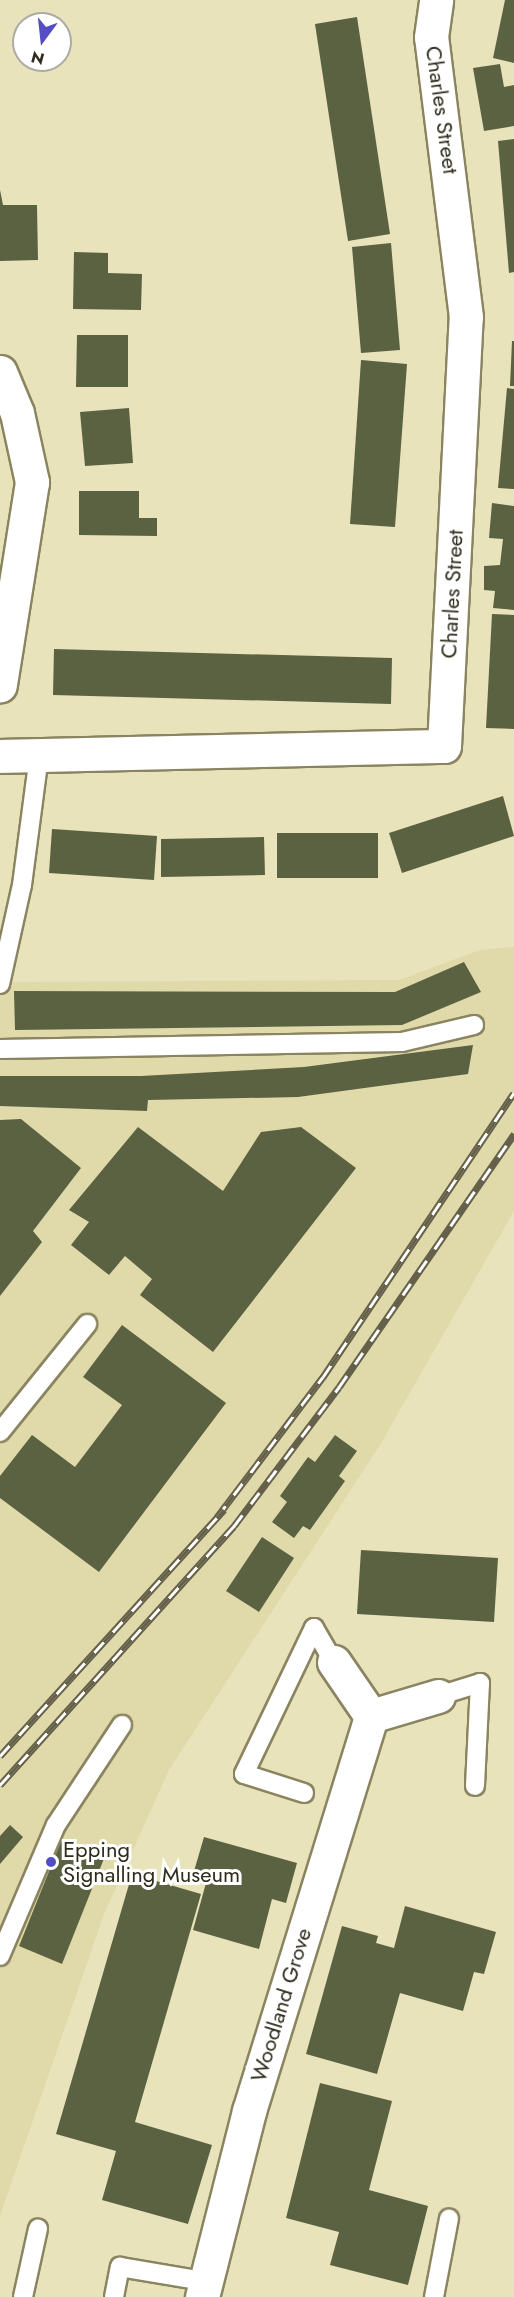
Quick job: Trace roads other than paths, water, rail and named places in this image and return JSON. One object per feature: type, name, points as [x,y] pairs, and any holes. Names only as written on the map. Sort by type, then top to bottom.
[{"type":"street","name":"Charles Street","points":[[0,756],[444,746],[466,317],[431,37],[436,0]]},
{"type":"street","points":[[0,372],[17,413],[32,482],[0,685]]},
{"type":"street","points":[[334,1662],[371,1716],[438,1696]]},
{"type":"street","name":"Woodland Grove","points":[[203,2289],[253,2100],[371,1716]]},
{"type":"lane","points":[[0,984],[22,885],[39,755]]},
{"type":"lane","points":[[0,1049],[402,1042],[474,1025]]},
{"type":"lane","points":[[0,1432],[87,1324]]},
{"type":"lane","points":[[304,1793],[244,1774],[314,1628],[334,1662]]},
{"type":"lane","points":[[438,1696],[480,1683],[475,1786]]},
{"type":"lane","points":[[0,1956],[56,1825],[122,1725]]},
{"type":"lane","points":[[434,2297],[449,2218]]},
{"type":"lane","points":[[23,2297],[38,2229]]},
{"type":"lane","points":[[114,2297],[120,2267],[203,2289]]},
{"type":"railway","points":[[217,1517],[323,1377],[514,1093]]},
{"type":"railway","points":[[0,1785],[234,1526],[339,1387],[514,1134]]},
{"type":"railway","points":[[0,1756],[224,1510]]},
{"type":"place","name":"Epping Signalling Museum","points":[[51,1862]]}]
